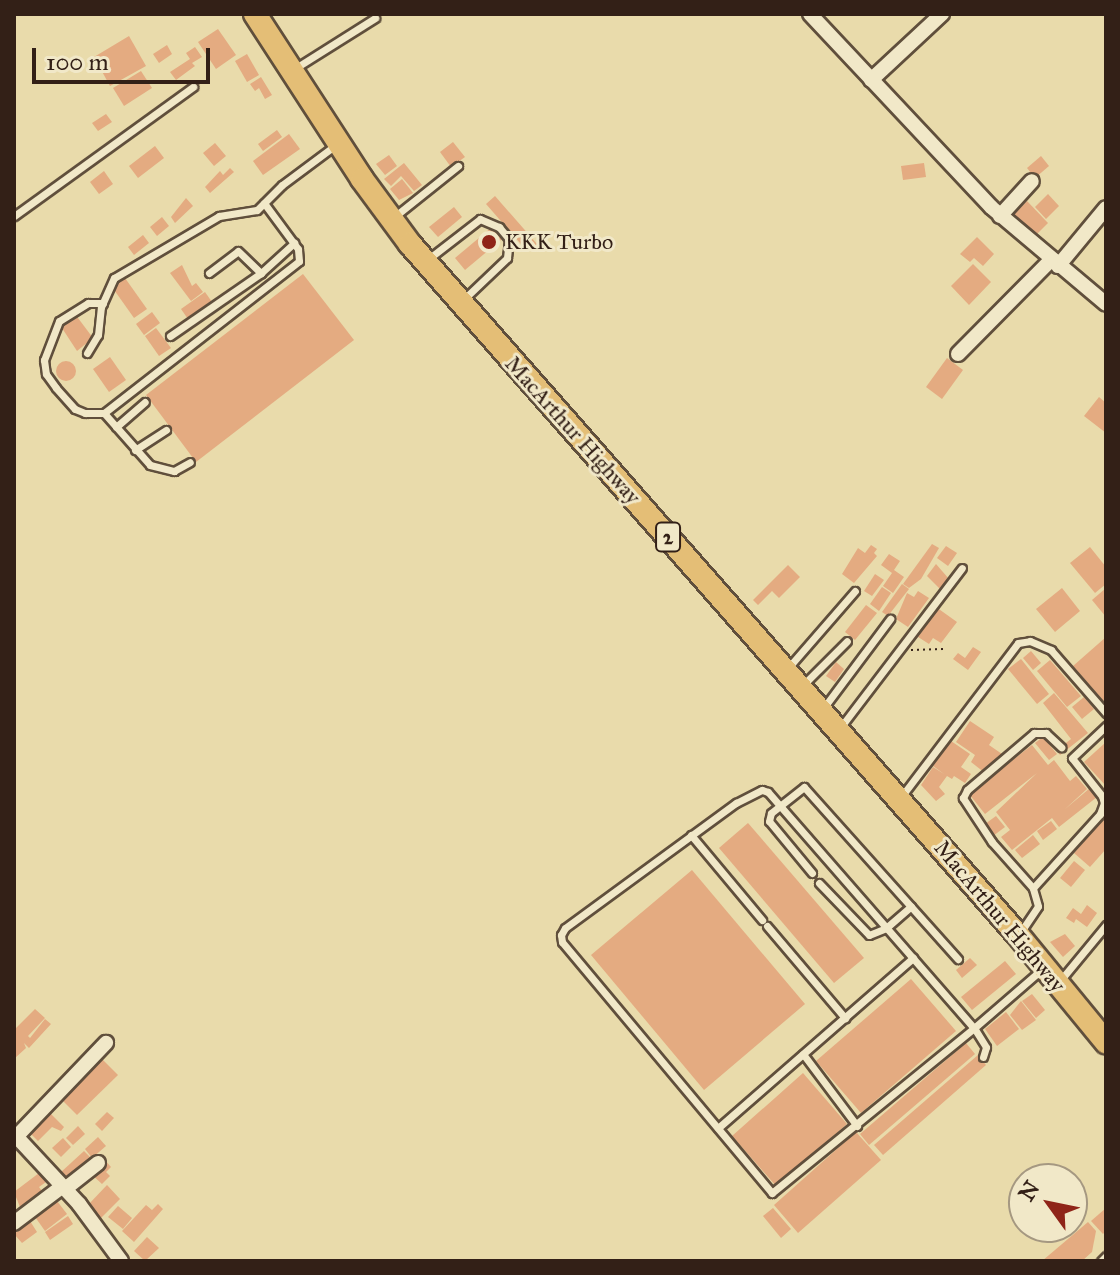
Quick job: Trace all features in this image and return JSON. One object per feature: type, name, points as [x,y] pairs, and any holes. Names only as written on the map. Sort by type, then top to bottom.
[{"type":"highway","name":"MacArthur Highway","points":[[255,14],[339,142],[425,261],[822,710],[1018,935],[1106,1042]]},
{"type":"street","points":[[810,14],[1000,216],[1106,304]]},
{"type":"street","points":[[871,80],[942,14]]},
{"type":"street","points":[[1000,216],[1032,181]]},
{"type":"street","points":[[958,354],[1054,263],[1106,208]]},
{"type":"street","points":[[106,1043],[16,1135],[64,1188],[121,1261]]},
{"type":"street","points":[[14,1223],[98,1163]]},
{"type":"lane","points":[[292,70],[375,18]]},
{"type":"lane","points":[[14,216],[193,87]]},
{"type":"lane","points":[[87,353],[98,335],[103,303],[110,285],[126,271],[219,216],[250,213],[339,142]]},
{"type":"lane","points":[[392,219],[458,166]]},
{"type":"lane","points":[[104,413],[290,270],[301,256],[264,203]]},
{"type":"lane","points":[[425,261],[480,219],[499,227],[509,239],[507,258],[460,303]]},
{"type":"lane","points":[[170,336],[261,273],[294,243]]},
{"type":"lane","points":[[209,273],[238,251],[261,273]]},
{"type":"lane","points":[[103,303],[88,303],[59,321],[44,360],[46,374],[75,409],[104,413],[150,465],[174,471],[190,462]]},
{"type":"lane","points":[[116,427],[145,402]]},
{"type":"lane","points":[[135,450],[166,430]]},
{"type":"lane","points":[[839,730],[962,568]]},
{"type":"lane","points":[[794,678],[855,591]]},
{"type":"lane","points":[[822,710],[890,619]]},
{"type":"lane","points":[[794,678],[847,641]]},
{"type":"lane","points":[[899,799],[1018,643],[1030,641],[1051,650],[1106,713]]},
{"type":"lane","points":[[1072,758],[1106,726]]},
{"type":"lane","points":[[1018,935],[1038,906],[1033,888],[992,842],[963,798],[967,790],[1034,733],[1046,733],[1072,758],[1104,803],[1100,814],[1033,888]]},
{"type":"lane","points":[[812,873],[769,821],[771,813],[800,788],[810,789],[958,959]]},
{"type":"lane","points":[[983,1057],[986,1047],[974,1028],[765,791],[753,792],[565,928],[562,942],[772,1193],[974,1028],[1050,975],[1106,925]]},
{"type":"lane","points":[[691,835],[845,1018]]},
{"type":"lane","points":[[819,883],[862,931],[874,935],[911,906]]},
{"type":"lane","points":[[718,1128],[913,958]]},
{"type":"lane","points":[[803,1054],[857,1126]]},
{"type":"lane","points":[[1101,1261],[1106,1256]]},
{"type":"path","points":[[898,652],[943,649]]},
{"type":"building","points":[[218,29],[236,55],[216,69],[198,42]]},
{"type":"building","points":[[129,36],[146,66],[110,86],[94,57]]},
{"type":"building","points":[[167,45],[172,54],[159,63],[153,54]]},
{"type":"building","points":[[195,47],[202,57],[176,80],[170,72],[190,59],[186,53]]},
{"type":"building","points":[[247,54],[259,75],[247,82],[235,61]]},
{"type":"building","points":[[141,71],[152,88],[124,106],[113,88]]},
{"type":"building","points":[[261,77],[272,95],[265,99],[259,88],[255,91],[250,84]]},
{"type":"building","points":[[106,114],[112,122],[98,131],[92,123]]},
{"type":"building","points":[[277,130],[282,137],[263,151],[258,144]]},
{"type":"building","points":[[289,134],[300,149],[263,175],[253,161]]},
{"type":"building","points":[[453,142],[465,157],[451,167],[440,152]]},
{"type":"building","points":[[215,143],[226,156],[214,166],[203,153]]},
{"type":"building","points":[[155,146],[164,158],[138,178],[129,166]]},
{"type":"building","points":[[389,155],[397,166],[385,175],[376,164]]},
{"type":"building","points":[[1041,156],[1049,166],[1035,178],[1027,168]]},
{"type":"building","points":[[404,163],[422,185],[414,191],[401,176],[391,186],[384,179]]},
{"type":"building","points":[[924,163],[926,177],[903,180],[901,166]]},
{"type":"building","points":[[230,168],[234,172],[210,193],[205,187],[220,171],[223,175]]},
{"type":"building","points":[[104,171],[113,184],[99,194],[90,182]]},
{"type":"building","points":[[402,179],[413,193],[399,200],[390,189]]},
{"type":"building","points":[[1048,194],[1059,206],[1046,219],[1035,207]]},
{"type":"building","points":[[495,196],[537,244],[528,252],[486,204]]},
{"type":"building","points":[[186,198],[193,206],[175,223],[171,217]]},
{"type":"building","points":[[1027,201],[1048,223],[1034,237],[1013,215]]},
{"type":"building","points":[[454,207],[462,217],[438,237],[429,227]]},
{"type":"building","points":[[162,217],[169,226],[157,236],[150,227]]},
{"type":"building","points":[[492,227],[502,239],[465,270],[455,258]]},
{"type":"building","points":[[143,235],[149,243],[134,255],[128,247]]},
{"type":"building","points":[[977,237],[994,254],[983,266],[974,258],[970,262],[960,254]]},
{"type":"building","points":[[973,264],[991,282],[969,305],[951,286]]},
{"type":"building","points":[[182,265],[192,286],[196,283],[203,292],[191,301],[170,273]]},
{"type":"building","points":[[303,274],[354,340],[196,462],[146,395]]},
{"type":"building","points":[[125,278],[147,309],[134,318],[112,287]]},
{"type":"building","points":[[205,292],[212,302],[188,319],[181,309]]},
{"type":"building","points":[[152,312],[160,323],[144,335],[136,324]]},
{"type":"building","points":[[75,314],[93,338],[77,351],[60,325]]},
{"type":"building","points":[[156,328],[171,348],[159,356],[145,336]]},
{"type":"building","points":[[110,357],[126,380],[109,392],[93,369]]},
{"type":"building","points":[[947,358],[963,370],[942,399],[926,387]]},
{"type":"building","points":[[66,361],[73,364],[76,371],[73,378],[66,381],[59,378],[56,371],[59,364]]},
{"type":"building","points":[[1099,397],[1106,403],[1106,433],[1084,416]]},
{"type":"building","points":[[932,544],[939,548],[921,579],[909,588],[903,584]]},
{"type":"building","points":[[871,545],[877,549],[874,553],[877,556],[854,583],[842,574],[858,548],[865,553]]},
{"type":"building","points":[[946,546],[957,553],[948,566],[937,558]]},
{"type":"building","points":[[1090,547],[1106,567],[1106,584],[1095,593],[1070,563]]},
{"type":"building","points":[[889,554],[900,561],[894,570],[904,577],[893,593],[883,586],[892,573],[881,565]]},
{"type":"building","points":[[936,564],[949,579],[941,590],[927,576]]},
{"type":"building","points":[[788,565],[800,577],[779,598],[772,591],[758,605],[753,600]]},
{"type":"building","points":[[875,574],[884,580],[872,596],[864,591]]},
{"type":"building","points":[[902,584],[909,589],[888,616],[882,612]]},
{"type":"building","points":[[882,587],[891,593],[879,611],[870,604]]},
{"type":"building","points":[[1062,588],[1080,611],[1055,632],[1036,609]]},
{"type":"building","points":[[1106,588],[1106,617],[1092,600]]},
{"type":"building","points":[[918,591],[929,598],[908,627],[896,619],[907,593],[914,597]]},
{"type":"building","points":[[866,605],[877,613],[855,640],[845,632]]},
{"type":"building","points":[[936,607],[957,622],[941,643],[933,638],[929,644],[915,635]]},
{"type":"building","points":[[1106,637],[1106,704],[1073,666]]},
{"type":"building","points":[[973,647],[981,652],[968,670],[953,659],[958,653],[965,658]]},
{"type":"building","points":[[1031,651],[1041,663],[1033,670],[1023,658]]},
{"type":"building","points":[[1021,659],[1049,694],[1037,704],[1008,669]]},
{"type":"building","points":[[1050,660],[1081,696],[1067,707],[1037,671]]},
{"type":"building","points":[[836,662],[844,669],[835,682],[826,676]]},
{"type":"building","points":[[1054,693],[1088,733],[1060,755],[1057,750],[1071,739],[1043,703]]},
{"type":"building","points":[[1084,697],[1094,709],[1082,719],[1072,707]]},
{"type":"building","points":[[970,721],[994,737],[989,745],[1002,754],[985,773],[971,762],[975,755],[956,742]]},
{"type":"building","points":[[1043,737],[1057,754],[1049,760],[1035,743]]},
{"type":"building","points":[[951,741],[970,754],[961,767],[971,774],[965,783],[954,776],[952,779],[947,776],[939,787],[945,794],[936,801],[921,785],[933,767],[944,774],[933,766]]},
{"type":"building","points":[[1106,742],[1106,786],[1084,762]]},
{"type":"building","points":[[1032,745],[1048,765],[1054,760],[1070,781],[1076,776],[1087,789],[1064,810],[1090,788],[1097,797],[1059,827],[1052,818],[1012,850],[1001,837],[1010,830],[996,812],[1037,773],[985,814],[969,794]]},
{"type":"building","points":[[996,816],[1005,827],[993,836],[985,824]]},
{"type":"building","points":[[1106,816],[1106,849],[1090,867],[1074,853]]},
{"type":"building","points":[[1051,821],[1057,829],[1043,840],[1037,831]]},
{"type":"building","points":[[748,823],[864,958],[834,983],[719,848]]},
{"type":"building","points":[[1033,835],[1040,844],[1022,858],[1015,850]]},
{"type":"building","points":[[1074,861],[1085,870],[1071,887],[1060,878]]},
{"type":"building","points":[[692,870],[805,1004],[704,1090],[591,955]]},
{"type":"building","points":[[1087,905],[1097,913],[1087,927],[1076,919],[1074,923],[1066,918],[1073,908],[1081,914]]},
{"type":"building","points":[[1065,934],[1075,946],[1063,957],[1050,942]]},
{"type":"building","points":[[970,958],[977,965],[962,978],[956,970]]},
{"type":"building","points":[[1005,961],[1016,974],[972,1010],[961,997]]},
{"type":"building","points":[[911,979],[956,1031],[861,1113],[816,1061]]},
{"type":"building","points":[[1032,994],[1045,1010],[1036,1018],[1022,1001]]},
{"type":"building","points":[[1021,1001],[1036,1020],[1022,1030],[1010,1015]]},
{"type":"building","points":[[35,1009],[45,1018],[28,1036],[30,1038],[45,1019],[51,1024],[29,1048],[24,1043],[26,1048],[14,1059],[14,1030]]},
{"type":"building","points":[[1006,1012],[1019,1029],[997,1046],[985,1029]]},
{"type":"building","points":[[966,1043],[975,1054],[869,1145],[860,1134]]},
{"type":"building","points":[[978,1055],[986,1065],[883,1155],[874,1145]]},
{"type":"building","points":[[100,1057],[118,1075],[77,1115],[59,1097]]},
{"type":"building","points":[[803,1073],[847,1124],[776,1186],[732,1136]]},
{"type":"building","points":[[48,1111],[64,1127],[61,1131],[52,1127],[38,1141],[25,1128]]},
{"type":"building","points":[[107,1112],[114,1118],[102,1131],[95,1124]]},
{"type":"building","points":[[78,1126],[85,1134],[73,1145],[66,1138]]},
{"type":"building","points":[[856,1132],[881,1160],[798,1233],[774,1205]]},
{"type":"building","points":[[98,1137],[106,1146],[92,1158],[85,1149]]},
{"type":"building","points":[[63,1138],[71,1147],[61,1157],[52,1148]]},
{"type":"building","points":[[84,1151],[91,1158],[69,1182],[60,1173]]},
{"type":"building","points":[[104,1159],[111,1167],[106,1172],[110,1176],[102,1184],[90,1173]]},
{"type":"building","points":[[39,1173],[46,1182],[39,1187],[42,1191],[20,1207],[14,1192]]},
{"type":"building","points":[[107,1185],[120,1199],[101,1218],[88,1205]]},
{"type":"building","points":[[54,1197],[67,1214],[45,1231],[33,1214]]},
{"type":"building","points":[[158,1204],[163,1209],[134,1242],[122,1231],[146,1205],[152,1210]]},
{"type":"building","points":[[118,1206],[132,1218],[123,1229],[108,1217]]},
{"type":"building","points":[[773,1208],[791,1229],[781,1238],[763,1216]]},
{"type":"building","points":[[1106,1208],[1106,1231],[1103,1234],[1091,1221]]},
{"type":"building","points":[[68,1216],[73,1224],[50,1240],[45,1232]]},
{"type":"building","points":[[30,1221],[37,1232],[22,1243],[14,1234]]},
{"type":"building","points":[[1088,1222],[1096,1231],[1092,1252],[1082,1261],[1042,1261],[1063,1243],[1088,1243]]},
{"type":"building","points":[[147,1237],[159,1248],[145,1261],[134,1251]]},
{"type":"place","name":"KKK Turbo","points":[[489,242]]}]
